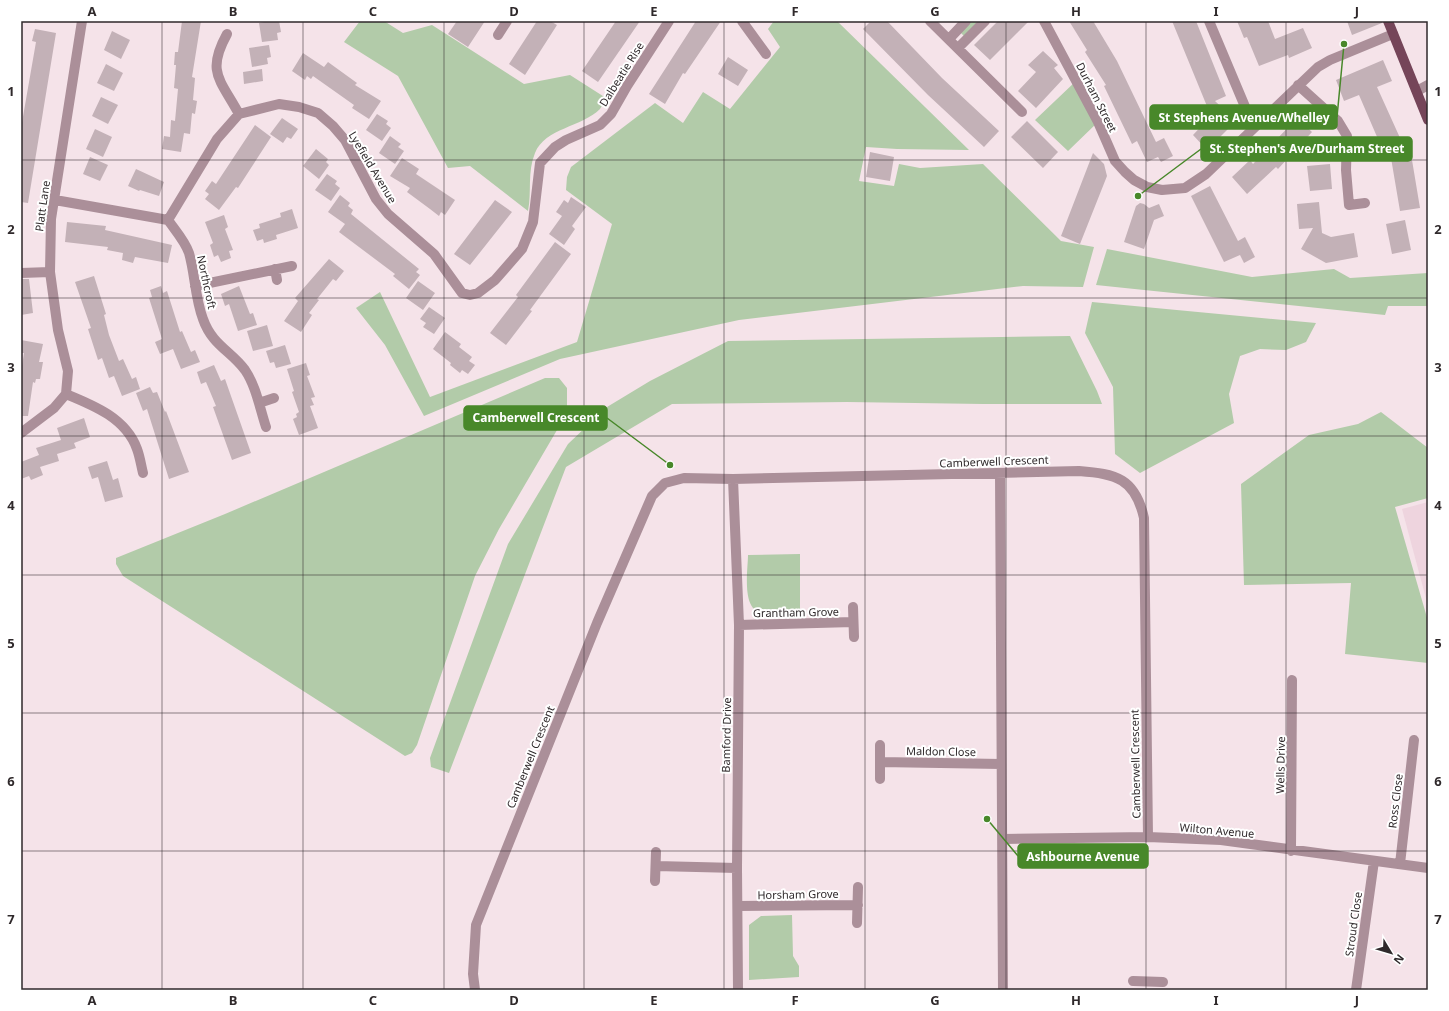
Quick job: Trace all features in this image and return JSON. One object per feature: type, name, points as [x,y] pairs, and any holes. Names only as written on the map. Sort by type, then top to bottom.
[{"type":"main road","points":[[1388,21],[1428,120]]},
{"type":"street","name":"Platt Lane","points":[[66,394],[68,371],[58,330],[50,272],[51,219],[82,21]]},
{"type":"street","points":[[498,35],[507,21]]},
{"type":"street","name":"Dalbeatie Rise","points":[[470,295],[478,293],[495,280],[522,249],[533,222],[540,162],[560,143],[600,125],[611,114],[627,86],[669,21]]},
{"type":"street","points":[[742,21],[766,54]]},
{"type":"street","points":[[930,21],[1022,112]]},
{"type":"street","points":[[949,39],[966,21]]},
{"type":"street","points":[[958,48],[985,21]]},
{"type":"street","name":"Durham Street","points":[[1044,21],[1098,122],[1115,161],[1134,180],[1147,187],[1162,190],[1185,188],[1206,174],[1254,128]]},
{"type":"street","points":[[1209,21],[1254,128],[1318,67],[1330,60],[1393,34]]},
{"type":"street","points":[[55,200],[168,220],[217,139],[239,114],[218,77],[215,65],[218,51],[227,34]]},
{"type":"street","points":[[1298,85],[1338,121],[1347,136],[1349,205]]},
{"type":"street","points":[[1417,90],[1428,85]]},
{"type":"street","name":"Lyefield Avenue","points":[[239,114],[279,104],[299,107],[318,113],[333,126],[345,140],[376,199],[388,214],[430,250],[462,293],[470,295]]},
{"type":"street","points":[[1339,207],[1365,203]]},
{"type":"street","name":"Northcroft","points":[[168,220],[180,235],[189,252],[194,286],[203,319],[211,335],[222,349],[245,370],[252,384],[266,427]]},
{"type":"street","points":[[194,286],[292,266]]},
{"type":"street","points":[[275,269],[277,280]]},
{"type":"street","points":[[21,273],[50,272]]},
{"type":"street","points":[[21,433],[54,408],[66,394],[94,406],[115,419],[129,434],[137,448],[143,473]]},
{"type":"street","points":[[259,403],[274,398]]},
{"type":"street","name":"Camberwell Crescent","points":[[475,990],[473,974],[476,925],[597,624],[652,496],[665,483],[684,478],[733,480],[1079,471],[1108,474],[1129,485],[1140,500],[1144,518],[1148,837]]},
{"type":"street","points":[[1000,474],[1003,990]]},
{"type":"street","name":"Bamford Drive","points":[[733,480],[739,625],[737,868],[738,990]]},
{"type":"street","points":[[853,607],[854,637]]},
{"type":"street","name":"Grantham Grove","points":[[739,625],[853,622]]},
{"type":"street","name":"Wells Drive","points":[[1291,850],[1292,680]]},
{"type":"street","name":"Ross Close","points":[[1400,864],[1414,740]]},
{"type":"street","points":[[880,745],[880,779]]},
{"type":"street","name":"Maldon Close","points":[[880,762],[1001,764]]},
{"type":"street","name":"Wilton Avenue","points":[[1003,839],[1148,837],[1221,840],[1428,868]]},
{"type":"street","points":[[655,881],[656,852]]},
{"type":"street","name":"Stroud Close","points":[[1356,990],[1374,861]]},
{"type":"street","points":[[656,866],[737,868]]},
{"type":"street","points":[[857,922],[858,887]]},
{"type":"street","name":"Horsham Grove","points":[[738,906],[858,905]]},
{"type":"street","points":[[1133,981],[1148,986],[1164,982]]},
{"type":"shaded area","points":[[1428,502],[1428,606],[1402,509]]},
{"type":"green space","points":[[360,21],[384,21],[403,33],[432,25],[524,84],[570,75],[606,98],[600,109],[592,115],[555,133],[540,145],[535,153],[531,167],[528,211],[470,166],[448,168],[398,76],[344,42]]},
{"type":"green space","points":[[774,21],[837,21],[969,150],[866,147],[859,181],[894,186],[899,164],[920,168],[983,164],[1061,241],[1094,247],[1083,287],[1023,286],[739,320],[560,359],[424,416],[385,345],[356,308],[380,292],[430,397],[577,342],[612,224],[566,190],[567,177],[571,167],[655,103],[683,123],[703,92],[730,109],[780,47],[768,29]]},
{"type":"green space","points":[[966,21],[985,21],[967,39],[958,30]]},
{"type":"green space","points":[[1076,81],[1098,122],[1068,151],[1035,120]]},
{"type":"green space","points":[[1107,249],[1252,277],[1334,269],[1350,278],[1428,273],[1428,306],[1388,306],[1385,315],[1096,285]]},
{"type":"green space","points":[[1092,302],[1316,323],[1306,342],[1286,350],[1260,349],[1240,356],[1229,394],[1234,423],[1140,473],[1115,454],[1113,387],[1085,333]]},
{"type":"green space","points":[[1070,336],[1102,404],[847,402],[672,404],[566,467],[449,773],[431,767],[430,758],[508,544],[568,444],[607,407],[650,381],[728,341]]},
{"type":"green space","points":[[545,378],[559,378],[567,388],[567,413],[499,529],[475,576],[417,745],[412,753],[405,756],[123,576],[116,564],[116,558],[225,514]]},
{"type":"green space","points":[[1381,412],[1428,448],[1428,498],[1395,507],[1428,621],[1428,663],[1345,654],[1351,583],[1244,585],[1241,484],[1309,435],[1358,424]]},
{"type":"green space","points":[[800,554],[800,614],[767,614],[755,610],[748,597],[748,555]]},
{"type":"green space","points":[[792,915],[793,956],[799,966],[799,977],[749,980],[749,925],[761,916]]},
{"type":"building","points":[[182,21],[201,21],[192,77],[195,78],[193,100],[197,101],[195,114],[192,113],[190,134],[184,133],[181,152],[162,149],[164,136],[170,137],[171,120],[175,121],[178,89],[174,88],[176,65],[174,65],[175,52],[178,52]]},
{"type":"building","points":[[279,21],[281,32],[277,33],[278,40],[262,42],[259,23]]},
{"type":"building","points":[[457,21],[485,21],[468,47],[448,34]]},
{"type":"building","points":[[537,21],[550,21],[557,25],[525,75],[509,64]]},
{"type":"building","points":[[616,21],[640,21],[598,82],[582,71]]},
{"type":"building","points":[[696,21],[721,21],[685,74],[683,73],[665,104],[649,94]]},
{"type":"building","points":[[871,21],[887,21],[942,78],[999,131],[984,147],[928,95],[863,29]]},
{"type":"building","points":[[998,21],[1029,21],[990,60],[974,45]]},
{"type":"building","points":[[1069,21],[1093,21],[1117,61],[1156,142],[1164,138],[1173,156],[1161,162],[1158,157],[1147,162],[1137,141],[1132,144],[1104,86],[1106,85],[1085,52],[1087,50]]},
{"type":"building","points":[[1172,21],[1196,21],[1226,96],[1215,101],[1236,121],[1207,150],[1193,135],[1211,116]]},
{"type":"building","points":[[1237,21],[1268,21],[1275,39],[1303,28],[1312,48],[1289,58],[1288,55],[1259,66],[1247,37],[1244,38]]},
{"type":"building","points":[[1347,21],[1382,21],[1382,23],[1352,35]]},
{"type":"building","points":[[35,29],[56,33],[28,203],[21,202],[21,128],[36,42],[32,41]]},
{"type":"building","points":[[112,31],[130,40],[121,59],[104,50]]},
{"type":"building","points":[[269,45],[271,57],[267,58],[268,64],[252,67],[249,48]]},
{"type":"building","points":[[1043,51],[1058,65],[1054,68],[1063,79],[1036,108],[1018,91],[1036,72],[1028,65]]},
{"type":"building","points":[[303,53],[324,67],[328,62],[357,83],[355,85],[381,101],[369,119],[352,108],[354,105],[313,76],[311,79],[307,76],[305,80],[292,71]]},
{"type":"building","points":[[728,57],[748,70],[738,86],[718,74]]},
{"type":"building","points":[[1383,60],[1392,81],[1377,87],[1410,160],[1412,160],[1420,208],[1400,211],[1391,158],[1387,160],[1359,95],[1344,101],[1336,80]]},
{"type":"building","points":[[106,64],[123,73],[114,91],[97,83]]},
{"type":"building","points":[[262,69],[263,81],[244,84],[243,72]]},
{"type":"building","points":[[101,97],[118,105],[108,124],[92,116]]},
{"type":"building","points":[[377,114],[388,121],[386,124],[391,128],[382,141],[366,130]]},
{"type":"building","points":[[282,118],[298,129],[291,139],[287,137],[283,143],[270,134]]},
{"type":"building","points":[[1297,118],[1312,132],[1278,169],[1276,167],[1247,194],[1232,177],[1250,160],[1253,164]]},
{"type":"building","points":[[1027,121],[1058,152],[1043,168],[1011,137]]},
{"type":"building","points":[[255,125],[271,137],[238,188],[236,187],[219,210],[205,199],[209,194],[205,191],[212,181],[216,184]]},
{"type":"building","points":[[95,129],[112,137],[103,157],[86,149]]},
{"type":"building","points":[[390,136],[401,144],[398,147],[404,151],[395,164],[379,153]]},
{"type":"building","points":[[316,149],[328,159],[326,162],[329,165],[319,179],[303,166]]},
{"type":"building","points":[[870,152],[894,157],[890,181],[866,177]]},
{"type":"building","points":[[1093,153],[1104,164],[1107,176],[1080,244],[1061,236]]},
{"type":"building","points":[[90,157],[108,165],[100,181],[83,174]]},
{"type":"building","points":[[402,158],[419,169],[416,174],[455,200],[445,215],[441,212],[439,216],[407,192],[410,188],[390,176]]},
{"type":"building","points":[[1330,164],[1332,189],[1310,191],[1307,166]]},
{"type":"building","points":[[136,169],[164,182],[159,196],[140,190],[139,191],[128,186]]},
{"type":"building","points":[[327,174],[337,181],[335,184],[340,188],[331,201],[315,190]]},
{"type":"building","points":[[1210,186],[1238,241],[1245,237],[1255,257],[1244,263],[1240,255],[1224,262],[1191,196]]},
{"type":"building","points":[[340,195],[350,203],[348,206],[353,210],[351,214],[419,269],[416,272],[420,275],[409,289],[393,276],[395,274],[339,232],[345,224],[328,212]]},
{"type":"building","points":[[571,197],[586,207],[572,226],[575,229],[564,245],[549,234],[562,216],[556,212],[564,200],[568,203]]},
{"type":"building","points":[[495,200],[512,212],[470,265],[454,254]]},
{"type":"building","points":[[1319,202],[1322,233],[1331,237],[1354,233],[1358,257],[1326,263],[1301,249],[1313,228],[1299,229],[1297,204]]},
{"type":"building","points":[[1140,203],[1149,208],[1159,204],[1164,216],[1154,220],[1144,249],[1124,242],[1136,206]]},
{"type":"building","points":[[292,209],[298,228],[276,235],[277,239],[264,243],[263,239],[257,241],[253,230],[260,228],[259,224],[281,217],[280,213]]},
{"type":"building","points":[[224,215],[228,227],[225,229],[233,250],[229,251],[231,258],[221,262],[218,255],[214,257],[210,245],[213,243],[205,222]]},
{"type":"building","points":[[1405,220],[1411,250],[1392,254],[1386,224]]},
{"type":"building","points":[[67,222],[106,226],[105,230],[172,245],[168,263],[135,257],[133,263],[122,260],[123,253],[107,250],[108,247],[65,242]]},
{"type":"building","points":[[555,242],[571,254],[530,310],[532,311],[506,345],[490,333],[518,297],[516,295]]},
{"type":"building","points":[[329,259],[344,271],[336,281],[333,279],[317,299],[319,300],[309,313],[312,315],[301,332],[284,321],[298,301],[295,298]]},
{"type":"building","points":[[94,276],[106,314],[104,315],[109,335],[119,361],[123,359],[132,379],[136,377],[140,389],[122,396],[114,376],[109,378],[102,358],[98,360],[88,329],[91,328],[75,282]]},
{"type":"building","points":[[21,279],[29,279],[33,313],[21,315]]},
{"type":"building","points":[[418,281],[435,293],[423,310],[406,298]]},
{"type":"building","points":[[161,286],[163,293],[167,291],[180,332],[182,331],[191,352],[195,350],[200,362],[181,369],[173,349],[160,354],[155,342],[162,339],[149,298],[152,297],[150,290]]},
{"type":"building","points":[[239,286],[250,314],[253,313],[257,325],[238,331],[229,304],[225,306],[221,294]]},
{"type":"building","points":[[429,307],[445,318],[434,334],[423,327],[426,323],[420,319]]},
{"type":"building","points":[[267,325],[273,346],[253,351],[247,331]]},
{"type":"building","points":[[445,332],[461,344],[459,347],[472,357],[469,361],[475,365],[468,374],[462,370],[460,373],[450,365],[451,363],[433,349]]},
{"type":"building","points":[[21,340],[43,344],[39,362],[43,362],[40,379],[36,379],[35,383],[33,382],[28,416],[21,416],[21,372],[24,353],[21,353]]},
{"type":"building","points":[[285,345],[291,364],[276,368],[274,362],[270,363],[266,351]]},
{"type":"building","points":[[306,363],[310,375],[307,376],[315,397],[311,398],[314,405],[310,406],[318,428],[299,435],[293,419],[297,417],[296,414],[299,412],[292,392],[294,391],[287,369]]},
{"type":"building","points":[[214,365],[221,381],[225,379],[251,453],[232,460],[213,407],[216,406],[206,382],[201,384],[197,372]]},
{"type":"building","points":[[150,387],[153,393],[157,392],[165,412],[166,411],[189,472],[169,479],[147,409],[143,411],[136,393]]},
{"type":"building","points":[[84,418],[90,437],[74,443],[76,448],[57,454],[59,461],[40,467],[43,475],[31,480],[29,476],[21,479],[21,462],[39,455],[36,448],[61,440],[57,428]]},
{"type":"building","points":[[107,461],[113,480],[118,478],[123,497],[105,502],[98,477],[92,479],[88,467]]},
{"type":"place","name":"St Stephens Avenue/Whelley","points":[[1344,44]]},
{"type":"place","name":"St. Stephen's Ave/Durham Street","points":[[1138,196]]},
{"type":"place","name":"Camberwell Crescent","points":[[670,465]]},
{"type":"place","name":"Ashbourne Avenue","points":[[987,819]]}]
